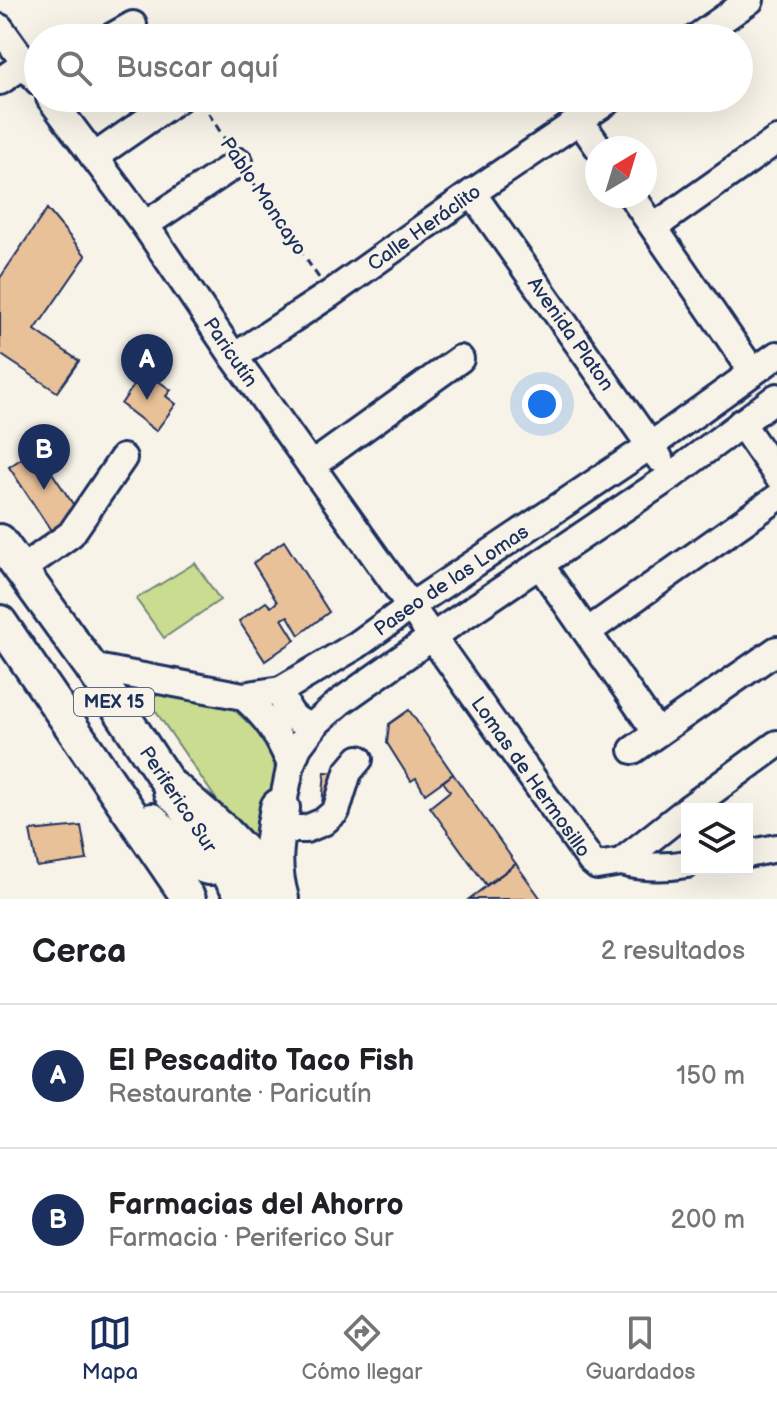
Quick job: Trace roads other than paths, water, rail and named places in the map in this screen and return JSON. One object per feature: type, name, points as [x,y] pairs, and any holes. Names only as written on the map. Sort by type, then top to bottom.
[{"type":"highway","points":[[173,791],[223,834],[232,860],[277,899]]},
{"type":"highway","points":[[277,899],[273,869],[278,818]]},
{"type":"main road","name":"Periferico Sur","points":[[0,541],[91,667],[173,791]]},
{"type":"main road","name":"MEX 15","points":[[0,622],[189,899]]},
{"type":"main road","points":[[78,737],[189,857],[207,868],[232,860]]},
{"type":"main road","name":"Periferico Sur","points":[[232,860],[245,899]]},
{"type":"street","points":[[716,24],[750,0]]},
{"type":"street","points":[[0,28],[24,61]]},
{"type":"street","points":[[0,81],[24,74]]},
{"type":"street","name":"Paricutín","points":[[60,112],[145,225],[234,357],[432,637]]},
{"type":"street","points":[[94,157],[159,112]]},
{"type":"street","name":"Calle Heráclito","points":[[234,357],[593,112]]},
{"type":"street","points":[[580,121],[591,136]]},
{"type":"street","points":[[654,227],[777,140]]},
{"type":"street","points":[[145,225],[239,162]]},
{"type":"street","name":"Avenida Platon","points":[[472,193],[671,476]]},
{"type":"street","points":[[641,208],[753,372]]},
{"type":"street","name":"Paseo de las Lomas","points":[[91,667],[243,696],[281,690],[357,645],[650,446],[777,355]]},
{"type":"street","points":[[311,466],[460,359]]},
{"type":"street","name":"Paseo de las Lomas","points":[[232,860],[256,844],[278,818],[298,747],[313,726],[340,702],[671,476],[777,397]]},
{"type":"street","points":[[741,423],[777,475]]},
{"type":"street","points":[[21,570],[71,534],[123,458]]},
{"type":"street","points":[[587,632],[777,498]]},
{"type":"street","points":[[540,565],[657,733]]},
{"type":"street","name":"Lomas de Hermosillo","points":[[432,637],[597,866],[621,862],[681,815]]},
{"type":"street","points":[[633,750],[777,650]]},
{"type":"street","points":[[281,690],[290,714],[305,725],[313,726]]},
{"type":"street","points":[[243,696],[268,720],[291,764]]},
{"type":"street","name":"Lomas de Hermosillo","points":[[697,803],[777,744]]},
{"type":"street","points":[[278,818],[306,829],[323,822],[336,811],[348,772],[359,759]]},
{"type":"street","points":[[753,853],[777,848]]},
{"type":"street","points":[[621,862],[658,867],[681,865]]},
{"type":"place","name":"El Pescadito Taco Fish","points":[[147,400]]},
{"type":"place","name":"Farmacias del Ahorro","points":[[44,490]]}]
